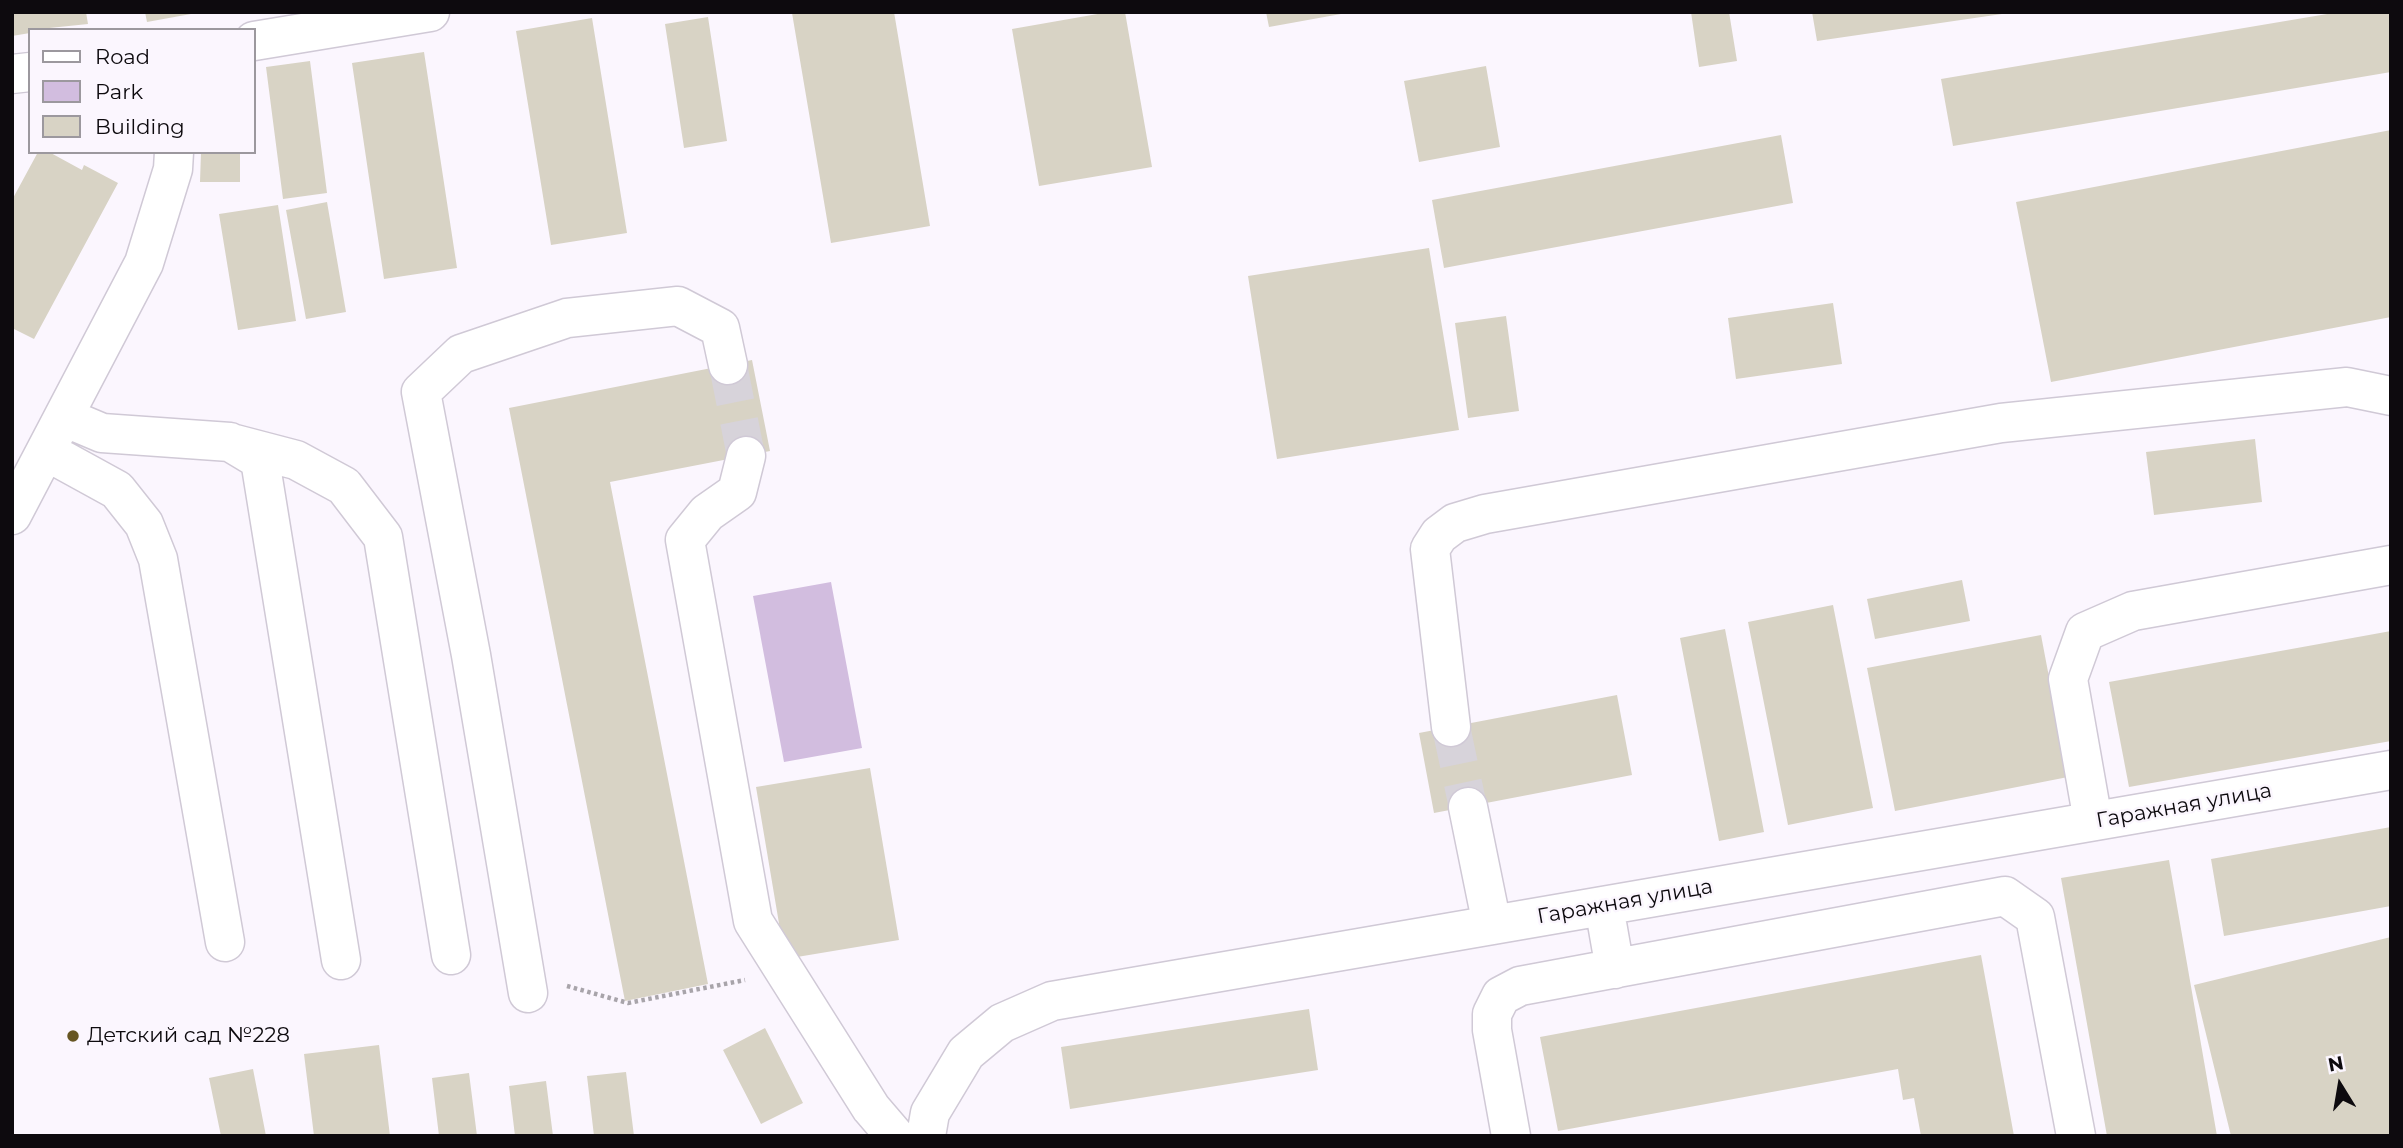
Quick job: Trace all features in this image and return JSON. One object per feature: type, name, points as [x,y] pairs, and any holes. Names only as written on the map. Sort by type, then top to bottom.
[{"type":"street","points":[[256,41],[430,12]]},
{"type":"street","points":[[12,515],[144,263],[173,169],[174,154]]},
{"type":"street","points":[[528,993],[471,655],[421,392],[461,354],[568,318],[678,306],[720,328],[728,365]]},
{"type":"street","points":[[1451,727],[1430,548],[1439,535],[1455,523],[1485,514],[2001,423],[2347,387],[2391,396]]},
{"type":"street","points":[[64,417],[102,433],[230,442],[296,460],[344,486],[383,537],[452,955]]},
{"type":"street","points":[[230,442],[260,460],[341,960]]},
{"type":"street","points":[[46,451],[117,489],[144,524],[158,559],[225,942]]},
{"type":"street","points":[[746,456],[737,492],[707,513],[685,540],[753,920],[872,1108],[895,1136]]},
{"type":"street","points":[[2092,821],[2068,679],[2085,632],[2133,611],[2391,565]]},
{"type":"street","name":"Гаражная улица","points":[[926,1136],[930,1113],[966,1053],[1002,1023],[1052,1001],[2391,770]]},
{"type":"street","points":[[1468,807],[1492,925]]},
{"type":"street","points":[[1994,839],[2005,896],[2035,917],[2076,1136]]},
{"type":"street","points":[[1511,1136],[1492,1030],[1492,1014],[1501,996],[1520,986],[2005,896]]},
{"type":"street","points":[[1604,906],[1615,969]]},
{"type":"path","points":[[528,993],[572,985],[628,1003],[786,973]]},
{"type":"green space","points":[[831,582],[862,748],[784,762],[753,596]]},
{"type":"building","points":[[12,12],[86,12],[88,24],[28,28],[28,33],[12,36]]},
{"type":"building","points":[[145,12],[191,12],[191,14],[147,22]]},
{"type":"building","points":[[894,12],[930,226],[831,243],[792,13]]},
{"type":"building","points":[[1109,12],[1125,12],[1152,167],[1039,186],[1012,29]]},
{"type":"building","points":[[1266,12],[1341,12],[1341,14],[1269,27]]},
{"type":"building","points":[[1691,12],[1729,12],[1737,61],[1699,67]]},
{"type":"building","points":[[1812,12],[2002,12],[2002,14],[1817,41]]},
{"type":"building","points":[[2339,12],[2391,12],[2391,72],[1953,146],[1941,79]]},
{"type":"building","points":[[708,17],[727,141],[684,148],[665,24]]},
{"type":"building","points":[[592,18],[627,233],[551,245],[516,31]]},
{"type":"building","points":[[424,52],[457,268],[384,279],[352,63]]},
{"type":"building","points":[[310,61],[327,193],[283,199],[266,67]]},
{"type":"building","points":[[1486,66],[1500,147],[1419,162],[1404,81]]},
{"type":"building","points":[[2391,130],[2391,317],[2051,382],[2016,202]]},
{"type":"building","points":[[1781,135],[1793,203],[1444,268],[1432,200]]},
{"type":"building","points":[[37,154],[53,154],[82,170],[84,165],[118,183],[34,339],[12,328],[12,200]]},
{"type":"building","points":[[201,154],[240,154],[240,182],[200,182]]},
{"type":"building","points":[[327,202],[346,312],[306,319],[286,210]]},
{"type":"building","points":[[278,205],[296,321],[238,330],[219,214]]},
{"type":"building","points":[[1429,248],[1459,430],[1277,459],[1248,276]]},
{"type":"building","points":[[1833,303],[1842,364],[1736,379],[1728,318]]},
{"type":"building","points":[[1506,316],[1519,411],[1468,418],[1455,323]]},
{"type":"building","points":[[752,360],[770,451],[610,482],[708,984],[625,1001],[509,408]]},
{"type":"building","points":[[2255,439],[2262,502],[2154,515],[2146,452]]},
{"type":"building","points":[[1962,580],[1970,621],[1875,639],[1867,599]]},
{"type":"building","points":[[1833,605],[1873,808],[1788,825],[1748,622]]},
{"type":"building","points":[[1725,629],[1764,832],[1719,841],[1680,638]]},
{"type":"building","points":[[2391,631],[2391,741],[2129,787],[2109,682]]},
{"type":"building","points":[[2041,635],[2068,777],[1895,811],[1867,668]]},
{"type":"building","points":[[1617,695],[1632,775],[1434,813],[1419,733]]},
{"type":"building","points":[[870,768],[899,940],[785,959],[756,787]]},
{"type":"building","points":[[2391,827],[2391,906],[2224,936],[2211,859]]},
{"type":"building","points":[[2169,860],[2217,1136],[2107,1136],[2061,878]]},
{"type":"building","points":[[2391,937],[2391,1136],[2231,1136],[2194,985]]},
{"type":"building","points":[[1981,955],[2014,1136],[1921,1136],[1914,1098],[1903,1100],[1898,1069],[1558,1131],[1540,1037]]},
{"type":"building","points":[[1309,1009],[1318,1070],[1070,1109],[1061,1047]]},
{"type":"building","points":[[765,1028],[803,1103],[761,1124],[723,1050]]},
{"type":"building","points":[[379,1045],[390,1136],[314,1136],[304,1054]]},
{"type":"building","points":[[253,1069],[266,1136],[221,1136],[209,1078]]},
{"type":"building","points":[[626,1072],[634,1136],[594,1136],[587,1076]]},
{"type":"building","points":[[469,1073],[477,1136],[439,1136],[432,1078]]},
{"type":"building","points":[[546,1081],[553,1136],[515,1136],[509,1086]]},
{"type":"tunnel","points":[[728,365],[746,456]]},
{"type":"tunnel","points":[[1451,727],[1468,807]]},
{"type":"place","name":"Детский сад №228","points":[[73,1036]]}]
